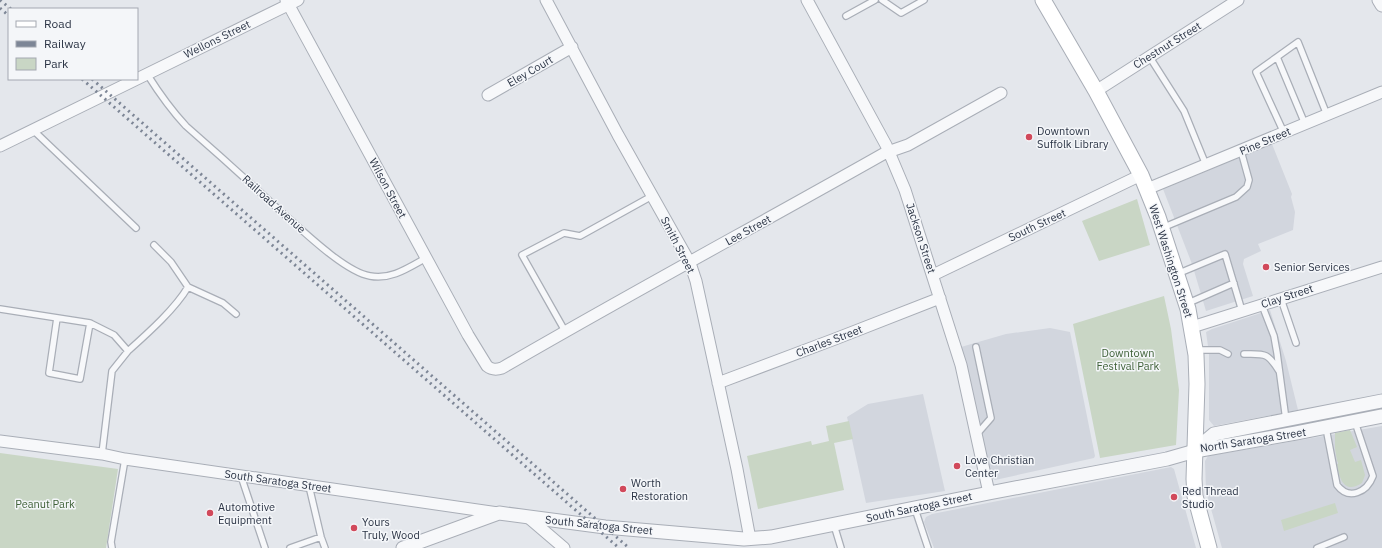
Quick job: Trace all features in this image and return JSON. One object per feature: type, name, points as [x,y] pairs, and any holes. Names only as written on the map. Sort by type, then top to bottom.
[{"type":"main road","name":"West Washington Street","points":[[1043,0],[1096,91],[1141,175],[1162,228],[1186,304],[1192,327],[1197,384],[1194,479],[1195,496],[1209,548]]},
{"type":"street","name":"Smith Street","points":[[546,0],[690,263],[696,281],[737,469],[750,538]]},
{"type":"street","name":"Jackson Street","points":[[807,0],[889,152],[905,190],[961,365],[989,493]]},
{"type":"street","name":"Chestnut Street","points":[[1096,91],[1238,0]]},
{"type":"street","points":[[1379,0],[1382,5]]},
{"type":"street","name":"Wellons Street","points":[[138,78],[291,2]]},
{"type":"street","name":"Wilson Street","points":[[291,2],[426,258],[468,334],[487,366],[491,369],[497,370]]},
{"type":"street","name":"Eley Court","points":[[488,95],[572,47]]},
{"type":"street","name":"Wellons Street","points":[[0,146],[135,80]]},
{"type":"street","name":"Pine Street","points":[[1147,190],[1382,92]]},
{"type":"street","name":"Lee Street","points":[[497,370],[889,152],[908,145],[1001,93]]},
{"type":"street","name":"South Street","points":[[933,275],[1141,175]]},
{"type":"street","name":"Clay Street","points":[[1192,327],[1382,267]]},
{"type":"street","name":"Charles Street","points":[[718,383],[940,298]]},
{"type":"street","name":"North Saratoga Street","points":[[1195,451],[1214,434],[1382,401]]},
{"type":"street","name":"North Saratoga Street","points":[[1195,451],[1382,416]]},
{"type":"street","name":"South Saratoga Street","points":[[0,441],[102,454],[125,459],[529,518],[600,526],[750,538],[771,537],[834,525],[989,493],[1167,459],[1195,451]]},
{"type":"street","points":[[403,548],[499,513]]},
{"type":"street","points":[[529,518],[564,548]]},
{"type":"lane","points":[[846,16],[875,0]]},
{"type":"lane","points":[[882,0],[901,13],[924,0]]},
{"type":"lane","points":[[1284,133],[1256,72],[1298,42],[1327,115]]},
{"type":"lane","points":[[1149,56],[1184,110],[1206,165]]},
{"type":"lane","points":[[1277,57],[1305,124]]},
{"type":"lane","name":"Railroad Avenue","points":[[147,74],[171,109],[186,126],[316,242],[347,266],[358,273],[381,277],[398,274],[426,258]]},
{"type":"lane","points":[[33,130],[136,228]]},
{"type":"lane","points":[[1162,228],[1236,197],[1247,187],[1249,180],[1241,151]]},
{"type":"lane","points":[[565,331],[522,255],[564,232],[580,236],[652,196]]},
{"type":"lane","points":[[154,245],[171,262],[188,286],[223,303],[236,314]]},
{"type":"lane","points":[[1176,274],[1225,254],[1242,311]]},
{"type":"lane","points":[[1186,304],[1234,283]]},
{"type":"lane","points":[[102,454],[112,371],[128,351],[182,297],[188,286]]},
{"type":"lane","points":[[1280,298],[1296,343]]},
{"type":"lane","points":[[1262,304],[1274,336],[1286,420]]},
{"type":"lane","points":[[0,309],[90,324],[114,335],[128,351]]},
{"type":"lane","points":[[57,318],[49,373],[80,378],[90,324]]},
{"type":"lane","points":[[976,347],[991,418],[976,434]]},
{"type":"lane","points":[[1195,350],[1220,350],[1228,354]]},
{"type":"lane","points":[[1244,354],[1266,355],[1271,358],[1280,373]]},
{"type":"lane","points":[[1326,427],[1337,485],[1346,493],[1351,494],[1365,488],[1370,484],[1373,476],[1355,421]]},
{"type":"lane","points":[[112,548],[111,542],[125,459]]},
{"type":"lane","points":[[241,476],[265,548]]},
{"type":"lane","points":[[309,486],[325,548]]},
{"type":"lane","points":[[915,509],[928,548]]},
{"type":"lane","points":[[834,525],[841,548]]},
{"type":"lane","points":[[290,548],[321,537]]},
{"type":"lane","points":[[1317,548],[1344,537]]},
{"type":"shaded area","points":[[1272,144],[1292,194],[1291,197],[1295,212],[1293,230],[1258,244],[1261,251],[1244,259],[1243,264],[1253,296],[1206,311],[1192,264],[1163,189]]},
{"type":"shaded area","points":[[1270,310],[1286,361],[1298,410],[1214,426],[1209,420],[1209,353],[1206,332]]},
{"type":"shaded area","points":[[1050,328],[1070,332],[1095,456],[1094,458],[995,480],[992,478],[989,470],[961,347],[1006,334]]},
{"type":"shaded area","points":[[923,394],[945,491],[866,503],[847,417],[868,404]]},
{"type":"shaded area","points":[[1382,426],[1382,548],[1222,548],[1206,491],[1205,461],[1208,456]]},
{"type":"shaded area","points":[[1171,467],[1174,469],[1196,548],[934,548],[924,522],[926,517],[932,514]]},
{"type":"green space","points":[[1137,199],[1150,245],[1099,261],[1082,221]]},
{"type":"green space","name":"Downtown Festival Park","points":[[1164,296],[1171,329],[1179,390],[1176,445],[1100,458],[1073,324]]},
{"type":"green space","points":[[849,421],[853,439],[834,443],[844,490],[758,509],[747,456],[811,441],[812,445],[829,441],[826,426]]},
{"type":"green space","points":[[1350,430],[1357,447],[1350,450],[1355,462],[1361,460],[1365,475],[1362,483],[1351,487],[1344,483],[1339,475],[1335,448],[1335,433]]},
{"type":"green space","name":"Peanut Park","points":[[0,453],[118,469],[106,548],[0,548]]},
{"type":"green space","points":[[1335,503],[1338,513],[1284,531],[1281,520]]},
{"type":"railway","points":[[0,0],[10,8]]},
{"type":"railway","points":[[0,8],[8,15]]},
{"type":"railway","points":[[83,80],[619,548]]},
{"type":"railway","points":[[93,80],[629,548]]},
{"type":"place","name":"Downtown Suffolk Library","points":[[1029,137]]},
{"type":"place","name":"Senior Services","points":[[1266,267]]},
{"type":"place","name":"Love Christian Center","points":[[957,466]]},
{"type":"place","name":"Worth Restoration","points":[[623,489]]},
{"type":"place","name":"Red Thread Studio","points":[[1174,497]]},
{"type":"place","name":"Automotive Equipment","points":[[210,513]]},
{"type":"place","name":"Yours Truly, Wood","points":[[354,528]]}]
